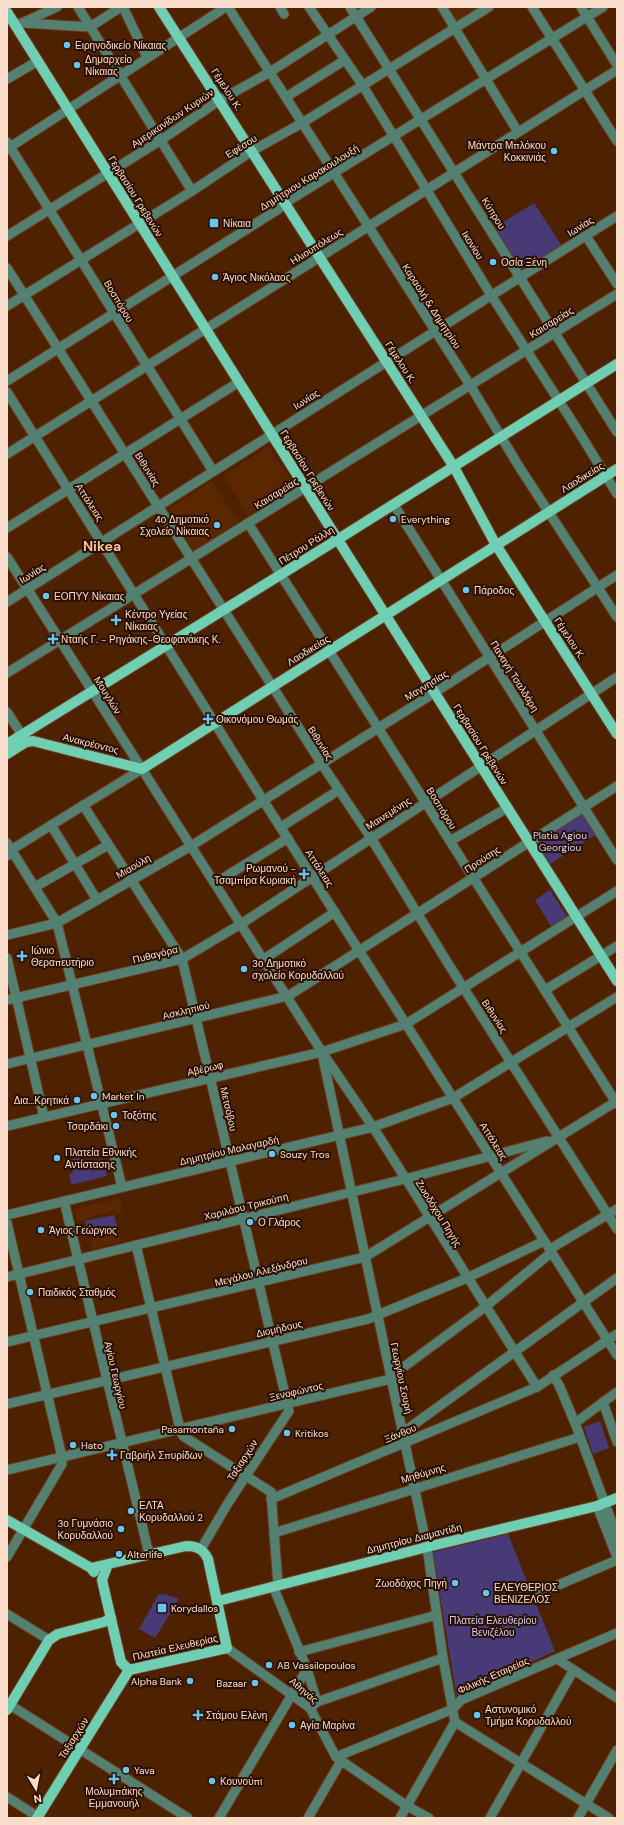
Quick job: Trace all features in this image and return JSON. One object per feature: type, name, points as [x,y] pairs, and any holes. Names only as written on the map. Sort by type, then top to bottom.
[{"type":"main road","name":"Γέμελου Κ.","points":[[159,7],[454,467],[496,544],[617,734]]},
{"type":"main road","name":"Γερβασίου Γρεβενών","points":[[7,12],[19,24],[38,61],[139,224],[617,981]]},
{"type":"main road","name":"Πέτρου Ράλλη","points":[[7,744],[338,540],[617,364]]},
{"type":"main road","name":"Λαοδικείας","points":[[142,769],[496,544],[617,470]]},
{"type":"main road","name":"Ανακρέοντος","points":[[7,754],[26,742],[33,741],[142,769]]},
{"type":"main road","name":"Δημητρίου Διαμαντίδη","points":[[218,1601],[601,1504],[617,1498]]},
{"type":"main road","points":[[7,1520],[91,1568],[102,1580],[108,1564]]},
{"type":"main road","points":[[91,1568],[186,1546],[194,1546],[201,1549]]},
{"type":"main road","name":"Πλατεία Ελευθερίας","points":[[102,1580],[121,1662],[129,1670],[227,1648],[208,1559],[201,1549]]},
{"type":"main road","points":[[8,1706],[49,1640],[58,1634],[104,1622],[111,1618]]},
{"type":"main road","name":"Ταξιαρχών","points":[[38,1818],[129,1670]]},
{"type":"street","points":[[19,24],[57,7]]},
{"type":"street","points":[[78,7],[192,191]]},
{"type":"street","points":[[19,24],[90,27],[122,7],[147,57]]},
{"type":"street","points":[[8,146],[68,109],[178,36],[227,7]]},
{"type":"street","name":"Καραολή & Δημητρίου","points":[[227,7],[470,385],[548,512],[617,617]]},
{"type":"street","name":"Ικονίου","points":[[309,7],[363,86],[491,295],[617,494]]},
{"type":"street","name":"Κύπρου","points":[[350,7],[390,68],[421,120],[617,432]]},
{"type":"street","name":"Αμερικανίδων Κυριών","points":[[7,236],[108,174],[220,100],[270,72],[371,7]]},
{"type":"street","points":[[442,7],[518,132]]},
{"type":"street","name":"Εφέσου","points":[[7,306],[192,191],[252,151],[363,86],[489,7]]},
{"type":"street","points":[[532,7],[617,141]]},
{"type":"street","points":[[582,7],[617,65]]},
{"type":"street","name":"Δημήτριου Καρακουλουξή","points":[[7,381],[285,203],[603,7]]},
{"type":"street","points":[[286,97],[345,60]]},
{"type":"street","points":[[7,79],[38,61]]},
{"type":"street","name":"Ηλιουπόλεως","points":[[7,454],[617,70]]},
{"type":"street","name":"Βοσπόρου","points":[[8,146],[50,210],[113,314],[213,471]]},
{"type":"street","name":"Ιωνίας","points":[[7,602],[617,216]]},
{"type":"street","points":[[586,236],[617,284]]},
{"type":"street","name":"Βιθυνίας","points":[[7,268],[321,763],[371,838],[417,914],[617,1229]]},
{"type":"street","name":"Καισαρείας","points":[[7,673],[526,349],[617,294]]},
{"type":"street","points":[[7,528],[239,382]]},
{"type":"street","name":"Αττάλειας","points":[[7,392],[263,800],[617,1355]]},
{"type":"street","name":"Παναγή Τσαλδάρη","points":[[394,505],[617,860]]},
{"type":"street","name":"Βοσπόρου","points":[[248,523],[544,990],[617,1102]]},
{"type":"street","name":"Μουγλών","points":[[7,557],[264,959]]},
{"type":"street","name":"Μαγνησίας","points":[[263,800],[434,693],[617,575]]},
{"type":"street","name":"Μαινεμένης","points":[[312,876],[617,677]]},
{"type":"street","points":[[7,712],[22,735]]},
{"type":"street","name":"Λαοδικείας","points":[[8,850],[142,769]]},
{"type":"street","name":"Προύσης","points":[[360,951],[617,786]]},
{"type":"street","points":[[281,827],[339,790]]},
{"type":"street","name":"Μιαούλη","points":[[7,935],[57,923],[191,846],[263,800]]},
{"type":"street","name":"Μετσόβου","points":[[83,805],[182,959],[288,1404]]},
{"type":"street","points":[[450,841],[507,808]]},
{"type":"street","points":[[51,825],[97,900]]},
{"type":"street","points":[[215,883],[288,838]]},
{"type":"street","points":[[35,888],[108,845]]},
{"type":"street","points":[[8,850],[35,888],[57,923],[122,1187]]},
{"type":"street","name":"Πυθαγόρα","points":[[12,998],[182,959],[241,924],[312,876]]},
{"type":"street","name":"Αβέρωφ","points":[[7,1126],[322,1052],[406,1024],[617,891]]},
{"type":"street","points":[[264,959],[335,912]]},
{"type":"street","points":[[544,990],[617,946]]},
{"type":"street","name":"Ασκληπιού","points":[[7,1064],[288,996],[360,951]]},
{"type":"street","points":[[7,958],[12,998],[31,1058],[44,1117]]},
{"type":"street","name":"Ζωοδόχου Πηγής","points":[[264,959],[537,1387]]},
{"type":"street","name":"Δημητρίου Μαλαγαρδή","points":[[7,1215],[340,1136],[372,1127],[453,1098],[617,997]]},
{"type":"street","name":"Γεωργίου Σουρή","points":[[322,1052],[427,1547],[443,1658],[454,1709],[455,1722]]},
{"type":"street","points":[[559,1137],[617,1102]]},
{"type":"street","name":"Χαριλάου Τρικούπη","points":[[7,1277],[351,1191],[405,1179],[491,1157],[559,1137]]},
{"type":"street","name":"Μεγάλου Αλεξάνδρου","points":[[7,1342],[365,1257],[559,1137]]},
{"type":"street","name":"Αγίου Γεωργίου","points":[[64,1201],[121,1443],[149,1554]]},
{"type":"street","name":"Ξενοφώντος","points":[[7,1470],[391,1379],[401,1369],[485,1307],[551,1251],[617,1209]]},
{"type":"street","points":[[7,1223],[62,1457],[62,1464],[7,1557]]},
{"type":"street","name":"Διομήδους","points":[[7,1404],[378,1315],[467,1278],[544,1241]]},
{"type":"street","points":[[136,1244],[180,1429],[183,1436],[271,1492],[276,1586],[299,1652],[307,1669],[314,1705],[443,1658]]},
{"type":"street","points":[[402,1432],[617,1278]]},
{"type":"street","name":"Ξάνθου","points":[[271,1499],[537,1387],[617,1334]]},
{"type":"street","points":[[553,1375],[559,1385],[580,1437],[617,1556]]},
{"type":"street","points":[[575,1423],[617,1392]]},
{"type":"street","points":[[603,1402],[617,1442]]},
{"type":"street","name":"Ταξιαρχών","points":[[201,1549],[246,1475],[289,1411],[288,1404]]},
{"type":"street","name":"Μηθύμνης","points":[[274,1533],[580,1437]]},
{"type":"street","points":[[601,1504],[617,1536]]},
{"type":"street","points":[[537,1594],[617,1560]]},
{"type":"street","points":[[7,1614],[49,1640]]},
{"type":"street","points":[[299,1652],[437,1616]]},
{"type":"street","name":"Φιλικής Εταιρείας","points":[[339,1759],[454,1709],[461,1700],[617,1633]]},
{"type":"street","name":"Αθηνάς","points":[[227,1648],[292,1694],[314,1705],[339,1759],[407,1806],[429,1818]]},
{"type":"street","points":[[557,1659],[617,1698]]},
{"type":"street","points":[[219,1818],[307,1669]]},
{"type":"street","points":[[490,1818],[520,1763],[574,1671]]},
{"type":"street","points":[[8,1706],[80,1749],[188,1818]]},
{"type":"street","points":[[400,1818],[455,1722],[609,1818]]},
{"type":"street","points":[[578,1818],[617,1750]]},
{"type":"street","points":[[308,1818],[339,1759]]},
{"type":"street","points":[[7,1797],[38,1818]]},
{"type":"shaded area","points":[[445,7],[479,7],[454,22]]},
{"type":"shaded area","points":[[269,446],[295,487],[249,517],[223,475]]},
{"type":"shaded area","points":[[212,481],[239,523],[194,551],[169,509]]},
{"type":"shaded area","points":[[120,1198],[123,1212],[113,1214],[113,1211],[85,1218],[86,1220],[77,1222],[74,1209]]},
{"type":"shaded area","points":[[119,1231],[122,1242],[93,1249],[90,1238]]},
{"type":"green space","points":[[534,203],[562,246],[521,272],[494,228]]},
{"type":"green space","name":"Platia Agiou Georgiou","points":[[583,811],[597,834],[547,866],[532,842]]},
{"type":"green space","points":[[550,890],[568,918],[552,928],[535,900]]},
{"type":"green space","points":[[80,1158],[87,1162],[103,1159],[107,1176],[71,1185],[69,1174],[73,1173],[69,1160]]},
{"type":"green space","points":[[114,1215],[118,1229],[89,1236],[85,1221]]},
{"type":"green space","points":[[600,1421],[609,1448],[593,1454],[584,1427]]},
{"type":"green space","name":"Πλατεία Ελευθερίου Βενιζέλου","points":[[508,1534],[555,1651],[459,1696],[456,1693],[433,1552]]},
{"type":"green space","points":[[165,1594],[179,1599],[155,1638],[139,1629],[158,1595]]},
{"type":"place","name":"Ειρηνοδικείο Νίκαιας","points":[[67,45]]},
{"type":"place","name":"Δημαρχείο Νίκαιας","points":[[77,65]]},
{"type":"place","name":"Μάντρα Μπλόκου Κοκκινιάς","points":[[554,151]]},
{"type":"place","name":"Νίκαια","points":[[214,223]]},
{"type":"place","name":"Οσία Ξένη","points":[[493,262]]},
{"type":"place","name":"Άγιος Νικόλαος","points":[[215,277]]},
{"type":"place","name":"Everything","points":[[393,519]]},
{"type":"place","name":"4ο Δημοτικό Σχολείο Νίκαιας","points":[[217,525]]},
{"type":"place","name":"Πάροδος","points":[[466,590]]},
{"type":"place","name":"ΕΟΠΥΥ Νίκαιας","points":[[46,596]]},
{"type":"place","name":"Κέντρο Υγείας Νίκαιας","points":[[116,620]]},
{"type":"place","name":"Νταής Γ. - Ρηγάκης-Θεοφανάκης Κ.","points":[[53,639]]},
{"type":"place","name":"Οικονόμου Θωμάς","points":[[208,719]]},
{"type":"place","name":"Ρωμανού - Τσαμπίρα Κυριακή","points":[[304,874]]},
{"type":"place","name":"Ιώνιο Θεραπευτήριο","points":[[22,956]]},
{"type":"place","name":"3ο Δημοτικό σχολείο Κορυδαλλού","points":[[244,969]]},
{"type":"place","name":"Market In","points":[[94,1096]]},
{"type":"place","name":"Δια...Κρητικά","points":[[77,1100]]},
{"type":"place","name":"Τοξότης","points":[[114,1115]]},
{"type":"place","name":"Τσαρδάκι","points":[[116,1126]]},
{"type":"place","name":"Souzy Tros","points":[[272,1154]]},
{"type":"place","name":"Πλατεία Εθνικής Αντίστασης","points":[[57,1158]]},
{"type":"place","name":"Ο Γλάρος","points":[[250,1222]]},
{"type":"place","name":"Άγιος Γεώργιος","points":[[41,1230]]},
{"type":"place","name":"Παιδικός Σταθμός","points":[[30,1292]]},
{"type":"place","name":"Pasamontaña","points":[[232,1429]]},
{"type":"place","name":"Kritikos","points":[[287,1433]]},
{"type":"place","name":"Hato","points":[[73,1445]]},
{"type":"place","name":"Γαβριήλ Σπυρίδων","points":[[112,1455]]},
{"type":"place","name":"ΕΛΤΑ Κορυδαλλού 2","points":[[131,1511]]},
{"type":"place","name":"3ο Γυμνάσιο Κορυδαλλού","points":[[121,1529]]},
{"type":"place","name":"Alterlife","points":[[119,1554]]},
{"type":"place","name":"Ζωοδόχος Πηγή","points":[[455,1583]]},
{"type":"place","name":"ΕΛΕΥΘΕΡΙΟΣ ΒΕΝΙΖΕΛΟΣ","points":[[486,1593]]},
{"type":"place","name":"Korydallos","points":[[162,1608]]},
{"type":"place","name":"AB Vassilopoulos","points":[[269,1665]]},
{"type":"place","name":"Alpha Bank","points":[[190,1681]]},
{"type":"place","name":"Bazaar","points":[[255,1683]]},
{"type":"place","name":"Στάμου Ελένη","points":[[198,1715]]},
{"type":"place","name":"Αστυνομικό Τμήμα Κορυδαλλού","points":[[477,1715]]},
{"type":"place","name":"Αγία Μαρίνα","points":[[292,1725]]},
{"type":"place","name":"Yava","points":[[126,1770]]},
{"type":"place","name":"Μολυμπάκης Εμμανουήλ","points":[[114,1779]]},
{"type":"place","name":"Κουνούπι","points":[[212,1781]]},
{"type":"district","name":"Nikea","points":[[102,546]]}]
